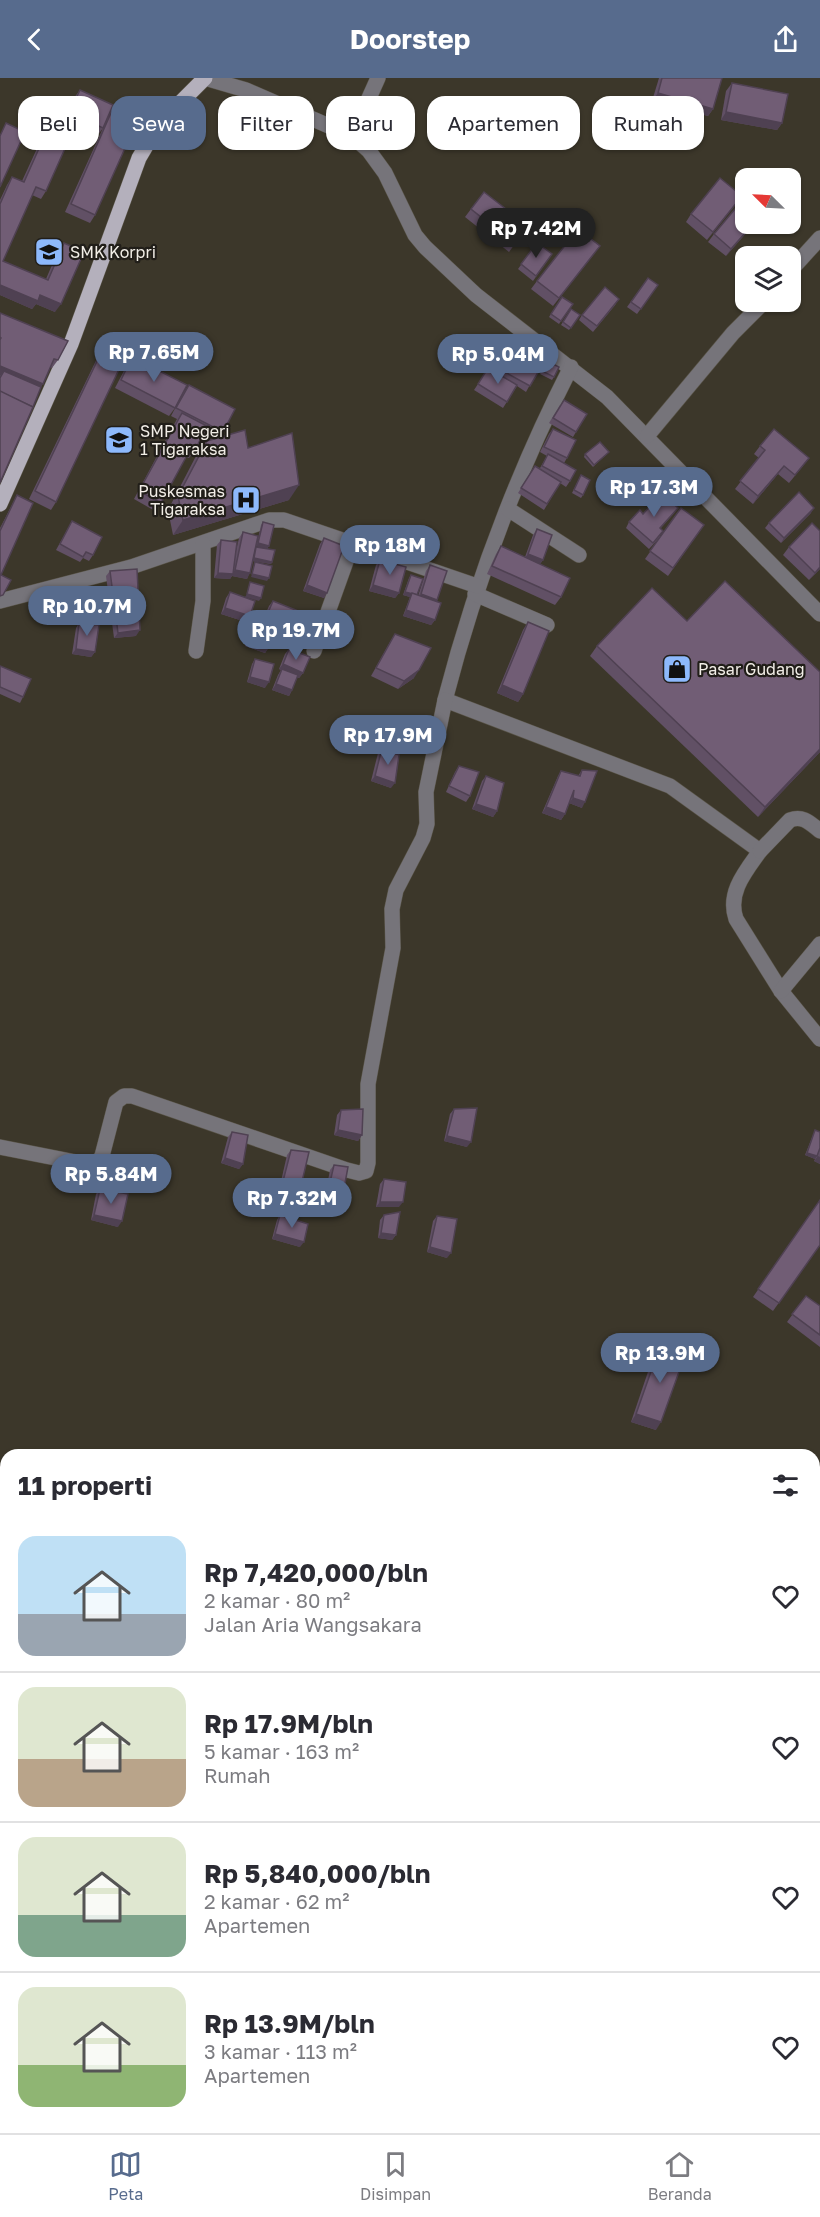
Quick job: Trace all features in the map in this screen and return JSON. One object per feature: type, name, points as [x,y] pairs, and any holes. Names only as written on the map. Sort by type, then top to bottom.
[{"type":"main road","points":[[0,504],[139,158],[159,123],[205,78]]},
{"type":"street","points":[[205,78],[246,90],[326,125]]},
{"type":"street","points":[[370,96],[378,78]]},
{"type":"street","points":[[368,150],[385,173],[416,235],[425,247],[476,294],[571,366],[646,436],[820,614]]},
{"type":"street","points":[[801,259],[820,237]]},
{"type":"street","points":[[646,436],[733,333],[754,312]]},
{"type":"street","points":[[0,1147],[43,1154],[68,1162],[91,1165],[97,1163],[102,1156],[116,1102],[124,1096],[132,1096],[347,1170],[359,1173],[366,1171],[368,1163],[368,1084],[393,948],[393,909],[396,890],[423,838],[426,824],[426,792],[445,700],[476,590],[534,440],[571,366]]},
{"type":"street","points":[[508,510],[579,555]]},
{"type":"street","points":[[0,601],[131,567],[269,520],[284,520],[353,542],[476,590],[547,626]]},
{"type":"street","points":[[315,651],[353,542]]},
{"type":"street","points":[[196,651],[203,601],[203,544]]},
{"type":"street","points":[[445,700],[670,786],[760,851]]},
{"type":"street","points":[[820,831],[805,819],[790,819],[760,851],[732,897],[732,908],[736,919],[781,991],[820,1040]]},
{"type":"street","points":[[781,991],[820,944]]},
{"type":"building","points":[[662,78],[722,78],[713,109],[704,106],[704,96],[668,96],[658,93]]},
{"type":"building","points":[[732,83],[788,94],[782,123],[726,112]]},
{"type":"building","points":[[80,90],[93,96],[77,96]]},
{"type":"building","points":[[99,99],[111,104],[103,128],[99,126]]},
{"type":"building","points":[[111,113],[111,150],[124,150],[95,215],[71,204],[95,150],[99,150],[99,140]]},
{"type":"building","points":[[6,123],[18,129],[18,147],[0,187],[0,136]]},
{"type":"building","points":[[38,150],[64,150],[46,191],[36,187],[3,261],[48,280],[64,243],[84,252],[61,304],[40,295],[38,301],[0,285],[0,204],[12,177],[24,182]]},
{"type":"building","points":[[720,178],[735,190],[735,205],[713,232],[691,214]]},
{"type":"building","points":[[484,192],[528,226],[515,244],[471,209]]},
{"type":"building","points":[[735,209],[735,234],[744,234],[731,249],[714,234]]},
{"type":"building","points":[[578,229],[600,246],[559,298],[537,281]]},
{"type":"building","points":[[537,243],[552,254],[536,276],[521,264]]},
{"type":"building","points":[[648,278],[658,285],[641,309],[631,302]]},
{"type":"building","points":[[605,287],[619,299],[597,326],[582,315]]},
{"type":"building","points":[[562,297],[573,304],[561,321],[551,314]]},
{"type":"building","points":[[571,309],[580,315],[571,328],[563,322]]},
{"type":"building","points":[[0,313],[68,341],[58,360],[54,359],[43,384],[0,366]]},
{"type":"building","points":[[110,334],[131,344],[56,502],[35,491]]},
{"type":"building","points":[[517,338],[524,340],[517,355],[511,352]]},
{"type":"building","points":[[528,339],[549,350],[542,363],[521,353]]},
{"type":"building","points":[[501,347],[509,352],[497,373],[488,368]]},
{"type":"building","points":[[512,352],[540,369],[530,386],[501,370]]},
{"type":"building","points":[[132,357],[187,385],[175,408],[121,380]]},
{"type":"building","points":[[547,361],[559,367],[554,377],[542,371]]},
{"type":"building","points":[[488,368],[517,385],[507,402],[478,384]]},
{"type":"building","points":[[4,371],[41,387],[33,407],[0,392],[0,378]]},
{"type":"building","points":[[189,385],[235,409],[223,432],[176,408]]},
{"type":"building","points":[[0,391],[33,407],[0,483]]},
{"type":"building","points":[[564,400],[587,414],[576,432],[553,418]]},
{"type":"building","points":[[182,413],[207,426],[195,450],[191,448],[161,503],[139,491]]},
{"type":"building","points":[[553,429],[576,440],[567,458],[544,447]]},
{"type":"building","points":[[774,429],[809,458],[795,475],[784,466],[758,496],[740,481],[765,450],[760,446]]},
{"type":"building","name":"Puskesmas Tigaraksa","points":[[245,430],[248,448],[292,433],[299,485],[183,520],[178,496],[207,441]]},
{"type":"building","points":[[600,442],[609,452],[594,465],[585,454]]},
{"type":"building","points":[[548,454],[576,470],[570,481],[542,466]]},
{"type":"building","points":[[535,466],[561,482],[547,504],[521,488]]},
{"type":"building","points":[[581,475],[590,480],[583,495],[574,490]]},
{"type":"building","points":[[799,492],[814,508],[784,538],[769,523]]},
{"type":"building","points":[[662,493],[678,508],[660,528],[663,531],[653,543],[629,522],[640,510],[643,514]]},
{"type":"building","points":[[17,495],[33,503],[1,575],[11,580],[3,595],[0,596],[0,531]]},
{"type":"building","points":[[681,508],[704,525],[673,568],[650,551]]},
{"type":"building","points":[[72,521],[102,537],[93,555],[86,552],[83,557],[60,544]]},
{"type":"building","points":[[263,522],[274,525],[269,546],[258,543]]},
{"type":"building","points":[[812,523],[820,531],[820,567],[815,573],[789,547]]},
{"type":"building","points":[[537,529],[552,535],[543,560],[528,554]]},
{"type":"building","points":[[243,532],[258,536],[250,573],[235,570]]},
{"type":"building","points":[[324,538],[344,546],[327,593],[307,585]]},
{"type":"building","points":[[221,540],[237,542],[233,574],[218,573]]},
{"type":"building","points":[[501,546],[570,578],[561,597],[492,566]]},
{"type":"building","points":[[256,547],[275,550],[272,562],[254,558]]},
{"type":"building","points":[[380,560],[406,567],[399,593],[373,585]]},
{"type":"building","points":[[255,562],[272,566],[269,578],[252,574]]},
{"type":"building","points":[[430,565],[447,571],[437,600],[421,594]]},
{"type":"building","points":[[137,569],[140,630],[118,633],[110,571]]},
{"type":"building","points":[[411,575],[423,579],[417,595],[405,592]]},
{"type":"building","points":[[725,581],[820,672],[820,749],[765,807],[597,646],[652,588],[687,621]]},
{"type":"building","points":[[250,582],[264,586],[261,598],[247,594]]},
{"type":"building","points":[[230,592],[255,601],[250,616],[225,608]]},
{"type":"building","points":[[412,593],[441,603],[435,620],[406,610]]},
{"type":"building","points":[[273,601],[303,613],[297,627],[267,615]]},
{"type":"building","points":[[303,617],[312,621],[304,639],[295,635]]},
{"type":"building","points":[[528,622],[549,631],[523,694],[502,685]]},
{"type":"building","points":[[79,623],[99,625],[95,652],[76,649]]},
{"type":"building","points":[[253,626],[274,633],[269,647],[248,641]]},
{"type":"building","points":[[395,634],[431,648],[419,670],[404,681],[376,668]]},
{"type":"building","points":[[289,649],[310,657],[303,673],[283,664]]},
{"type":"building","points":[[255,659],[274,664],[269,682],[250,677]]},
{"type":"building","points":[[0,666],[31,679],[23,697],[0,687]]},
{"type":"building","points":[[282,669],[298,675],[292,690],[276,684]]},
{"type":"building","points":[[382,748],[399,755],[395,783],[375,776]]},
{"type":"building","points":[[459,766],[479,772],[470,796],[449,786]]},
{"type":"building","points":[[582,770],[597,771],[585,802],[573,798],[574,790],[565,814],[546,807],[561,771],[580,776]]},
{"type":"building","points":[[486,776],[504,783],[497,811],[476,804]]},
{"type":"building","points":[[477,1108],[471,1142],[447,1136],[454,1109]]},
{"type":"building","points":[[363,1109],[362,1135],[338,1130],[341,1110]]},
{"type":"building","points":[[815,1130],[820,1132],[820,1148],[817,1156],[807,1153]]},
{"type":"building","points":[[232,1132],[248,1135],[243,1164],[225,1158]]},
{"type":"building","points":[[291,1150],[309,1152],[300,1190],[282,1185]]},
{"type":"building","points":[[334,1165],[348,1167],[343,1194],[328,1191]]},
{"type":"building","points":[[384,1179],[406,1182],[403,1202],[380,1202]]},
{"type":"building","points":[[100,1189],[128,1194],[122,1221],[94,1215]]},
{"type":"building","points":[[820,1200],[820,1245],[779,1303],[758,1289]]},
{"type":"building","points":[[400,1212],[396,1235],[381,1233],[384,1215]]},
{"type":"building","points":[[280,1215],[308,1224],[304,1242],[275,1234]]},
{"type":"building","points":[[437,1216],[457,1219],[451,1253],[430,1247]]},
{"type":"building","points":[[806,1296],[820,1306],[820,1335],[792,1314]]},
{"type":"building","points":[[660,1346],[685,1355],[661,1422],[636,1414]]},
{"type":"place","name":"SMK Korpri","points":[[49,252]]},
{"type":"place","name":"SMP Negeri 1 Tigaraksa","points":[[119,440]]},
{"type":"place","name":"Puskesmas Tigaraksa","points":[[246,500]]},
{"type":"place","name":"Pasar Gudang","points":[[677,669]]}]
